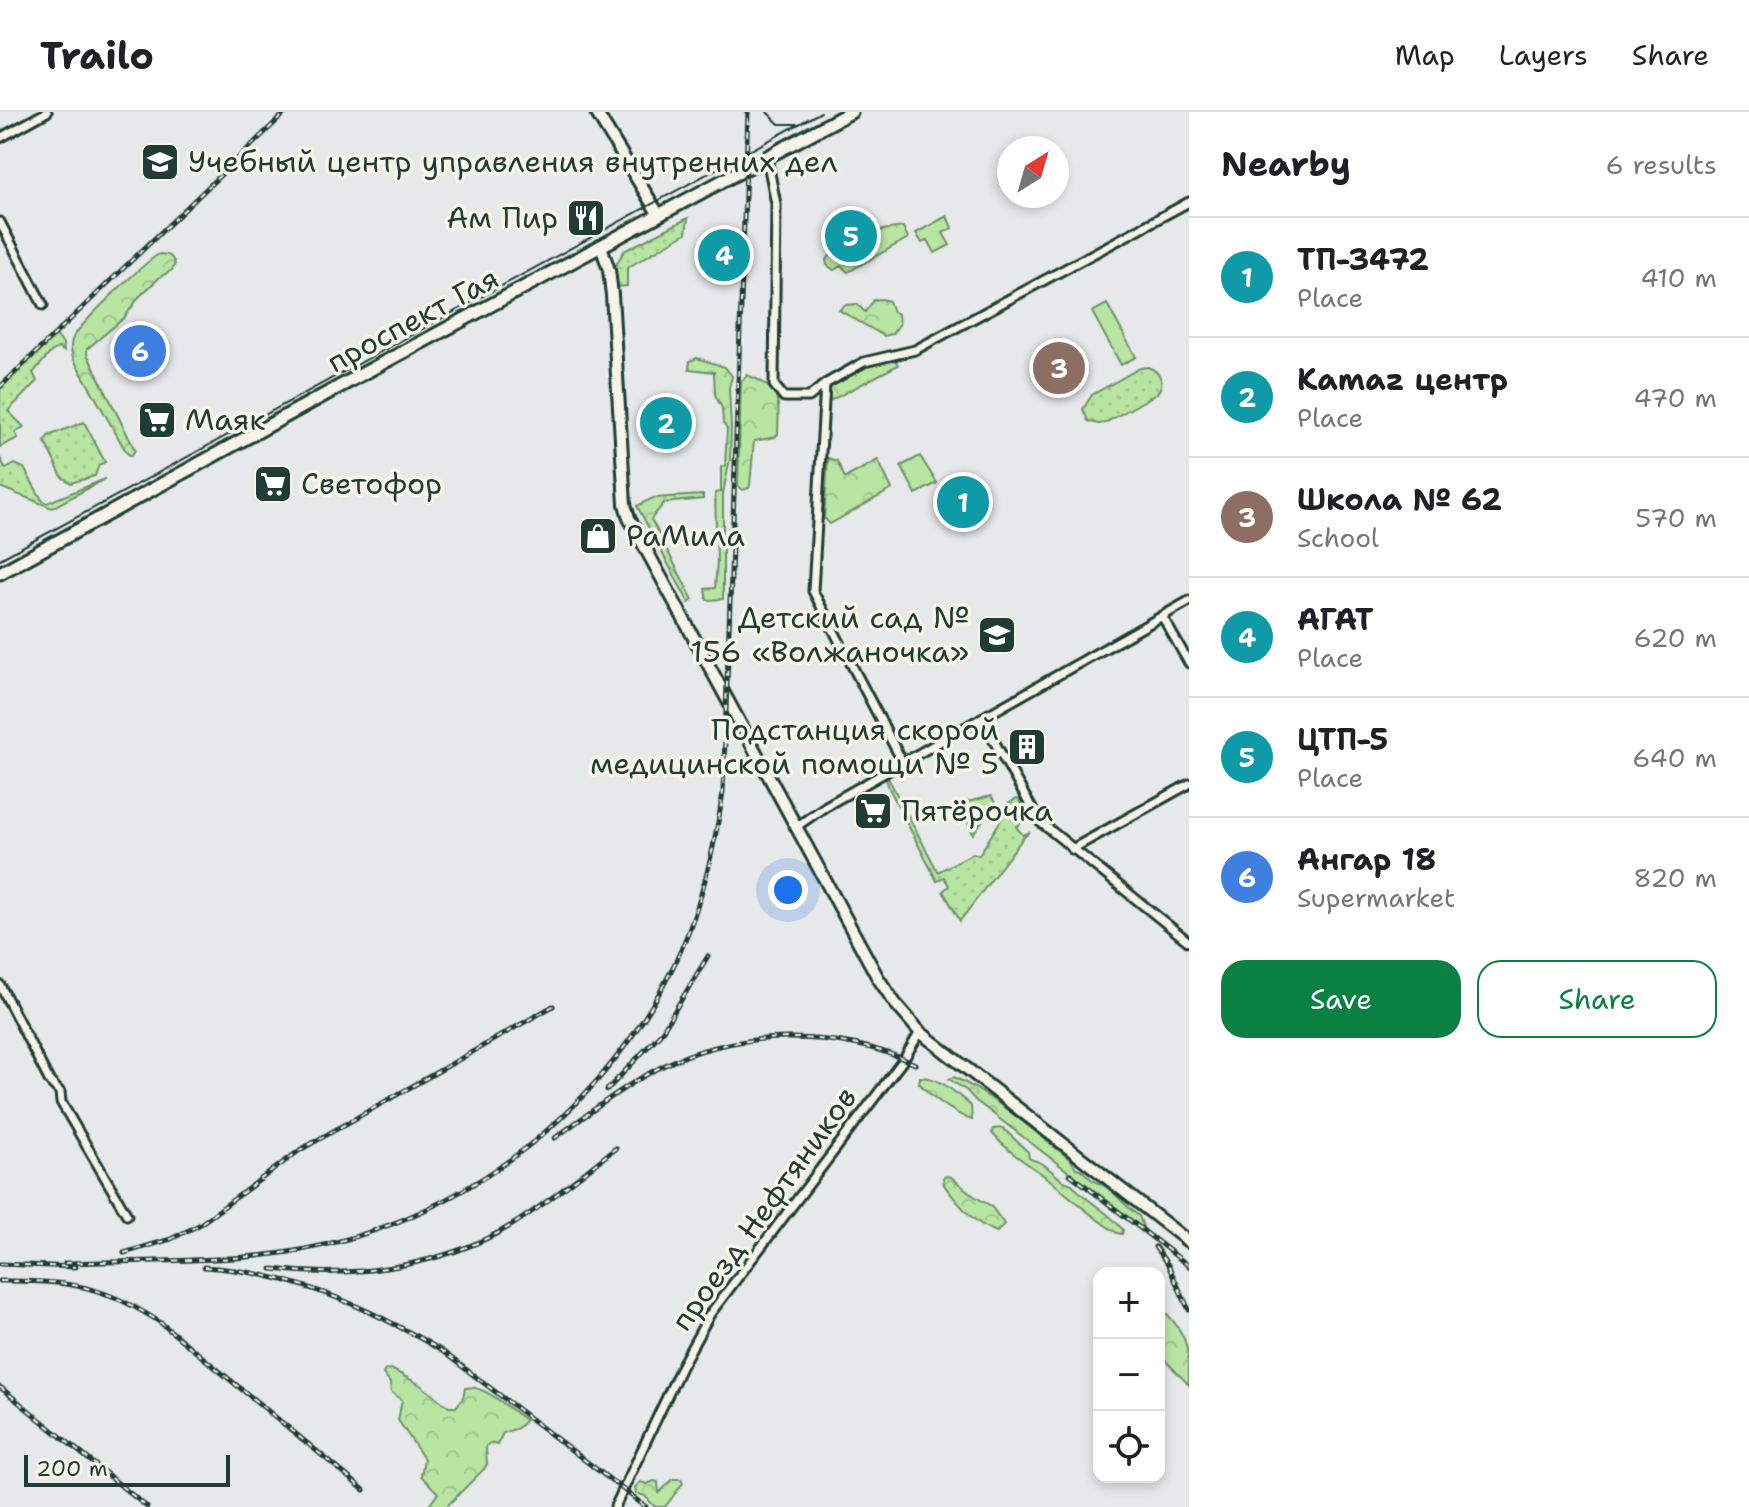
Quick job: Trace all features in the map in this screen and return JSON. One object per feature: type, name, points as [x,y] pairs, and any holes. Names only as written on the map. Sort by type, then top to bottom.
[{"type":"main road","name":"проспект Гая","points":[[0,573],[851,112]]},
{"type":"street","points":[[596,112],[659,215]]},
{"type":"street","points":[[0,138],[42,113]]},
{"type":"street","points":[[767,158],[776,204],[774,385],[784,397],[809,397],[826,405]]},
{"type":"street","points":[[809,397],[864,362],[915,350],[1189,202]]},
{"type":"street","points":[[0,223],[43,305]]},
{"type":"street","points":[[601,246],[609,270],[612,295],[625,504],[629,518],[878,978],[920,1032],[1189,1242]]},
{"type":"street","points":[[825,384],[813,591],[903,763]]},
{"type":"street","points":[[796,827],[824,807],[1189,601]]},
{"type":"street","points":[[1162,616],[1189,663]]},
{"type":"street","points":[[981,718],[1039,821],[1189,942]]},
{"type":"street","points":[[1072,849],[1189,784]]},
{"type":"street","points":[[0,985],[50,1082],[60,1092],[61,1102],[127,1215]]},
{"type":"street","name":"проезд Нефтяников","points":[[615,1507],[682,1365],[710,1314],[895,1071],[920,1032]]},
{"type":"green space","points":[[947,216],[952,228],[943,233],[950,245],[935,253],[928,240],[922,243],[916,233]]},
{"type":"green space","points":[[688,218],[686,233],[627,268],[627,286],[616,287],[615,267],[624,251]]},
{"type":"green space","points":[[903,227],[908,238],[848,272],[841,266],[834,270],[827,265],[826,260],[836,250],[846,249],[882,230]]},
{"type":"green space","points":[[159,254],[172,259],[175,264],[172,270],[160,277],[139,297],[124,318],[87,349],[135,450],[131,456],[73,358],[71,344],[98,309]]},
{"type":"green space","points":[[874,300],[889,301],[893,312],[898,314],[899,325],[892,334],[884,336],[839,310],[845,305],[857,304],[865,312]]},
{"type":"green space","points":[[1107,304],[1136,357],[1121,365],[1092,312]]},
{"type":"green space","points":[[56,335],[64,351],[58,348],[51,352],[33,373],[37,381],[8,411],[24,427],[15,432],[18,438],[0,447],[0,389]]},
{"type":"green space","points":[[894,357],[898,365],[828,402],[827,386],[864,364]]},
{"type":"green space","points":[[697,358],[725,367],[732,376],[729,388],[730,459],[723,493],[723,599],[707,600],[705,589],[715,588],[715,493],[721,492],[727,429],[715,395],[714,372],[689,369],[690,361]]},
{"type":"green space","points":[[1148,367],[1161,378],[1156,394],[1105,423],[1088,421],[1083,409],[1092,395],[1140,368]]},
{"type":"green space","points":[[747,375],[767,385],[776,397],[778,434],[754,441],[750,485],[743,490],[738,486],[741,382]]},
{"type":"green space","points":[[84,422],[105,462],[99,465],[95,476],[71,483],[62,477],[45,442],[48,436]]},
{"type":"green space","points":[[920,456],[937,483],[916,494],[901,466]]},
{"type":"green space","points":[[0,458],[6,469],[15,464],[24,468],[42,500],[47,503],[105,479],[52,508],[0,487]]},
{"type":"green space","points":[[828,458],[837,461],[845,478],[878,460],[892,489],[830,524],[824,518]]},
{"type":"green space","points":[[703,495],[703,499],[664,503],[651,519],[693,600],[689,603],[637,506],[653,498]]},
{"type":"green space","points":[[888,778],[938,872],[973,853],[979,855],[1006,812],[1003,807],[1016,799],[1029,818],[1016,827],[1023,835],[1030,832],[960,921],[943,891],[949,886],[944,877],[937,881],[889,788]]},
{"type":"green space","points":[[991,796],[995,803],[973,834],[960,804]]},
{"type":"green space","points":[[920,1077],[941,1083],[960,1096],[971,1106],[972,1120],[951,1110],[930,1094],[919,1083]]},
{"type":"green space","points":[[954,1077],[1000,1104],[1029,1126],[1071,1160],[1076,1168],[1103,1185],[1139,1216],[1143,1227],[949,1079]]},
{"type":"green space","points":[[1003,1128],[1028,1152],[1029,1158],[1072,1184],[1111,1217],[1123,1230],[1122,1234],[1099,1221],[1006,1147],[992,1133],[993,1129]]},
{"type":"green space","points":[[946,1176],[991,1206],[1004,1224],[997,1232],[974,1219],[961,1206],[944,1185],[943,1178]]},
{"type":"green space","points":[[1165,1312],[1185,1341],[1189,1385],[1165,1360]]},
{"type":"green space","points":[[391,1369],[419,1384],[449,1407],[456,1407],[463,1398],[465,1388],[473,1388],[489,1394],[526,1420],[518,1428],[503,1433],[497,1445],[490,1443],[486,1446],[487,1464],[484,1469],[446,1507],[428,1507],[438,1493],[421,1476],[424,1459],[398,1420],[402,1400],[391,1392],[390,1383],[383,1374]]},
{"type":"green space","points":[[673,1479],[681,1479],[683,1483],[665,1507],[655,1507],[645,1496],[636,1493],[635,1488],[640,1482],[658,1482],[659,1493]]},
{"type":"tram line","points":[[767,112],[779,124],[798,124]]},
{"type":"tram line","points":[[0,559],[821,112]]},
{"type":"railway","points":[[0,387],[286,112]]},
{"type":"railway","points":[[65,1263],[261,1256],[352,1238],[413,1215],[470,1186],[523,1150],[571,1108],[614,1060],[651,1007],[681,950],[696,911],[712,852],[723,792],[748,112]]},
{"type":"railway","points":[[607,1090],[661,1033],[708,956]]},
{"type":"railway","points":[[124,1253],[171,1239],[199,1225],[300,1150],[553,1006]]},
{"type":"railway","points":[[555,1138],[663,1066],[723,1045],[755,1040],[822,1039],[854,1044],[915,1064]]},
{"type":"railway","points":[[272,1269],[365,1271],[456,1251],[512,1225],[616,1148]]},
{"type":"railway","points":[[1070,1174],[1189,1266]]},
{"type":"railway","points":[[1155,1247],[1168,1265],[1189,1310]]},
{"type":"railway","points":[[0,1264],[76,1267]]},
{"type":"railway","points":[[204,1267],[236,1270],[298,1284],[357,1306],[414,1335],[442,1351],[646,1507]]},
{"type":"railway","points":[[0,1281],[84,1287],[140,1310],[161,1323],[364,1490]]},
{"type":"railway","points":[[0,1387],[147,1507]]},
{"type":"place","name":"Учебный центр управления внутренних дел","points":[[160,162]]},
{"type":"place","name":"Ам Пир","points":[[586,218]]},
{"type":"place","name":"ЦТП-5","points":[[851,236]]},
{"type":"place","name":"АГАТ","points":[[724,255]]},
{"type":"place","name":"Ангар 18","points":[[140,351]]},
{"type":"place","name":"Школа № 62","points":[[1059,368]]},
{"type":"place","name":"Маяк","points":[[157,420]]},
{"type":"place","name":"Kamaz центр","points":[[666,423]]},
{"type":"place","name":"Светофор","points":[[273,484]]},
{"type":"place","name":"ТП-3472","points":[[963,502]]},
{"type":"place","name":"РаМила","points":[[598,536]]},
{"type":"place","name":"Детский сад № 156 «Волжаночка»","points":[[997,635]]},
{"type":"place","name":"Подстанция скорой медицинской помощи № 5","points":[[1027,747]]},
{"type":"place","name":"Пятёрочка","points":[[873,811]]}]
